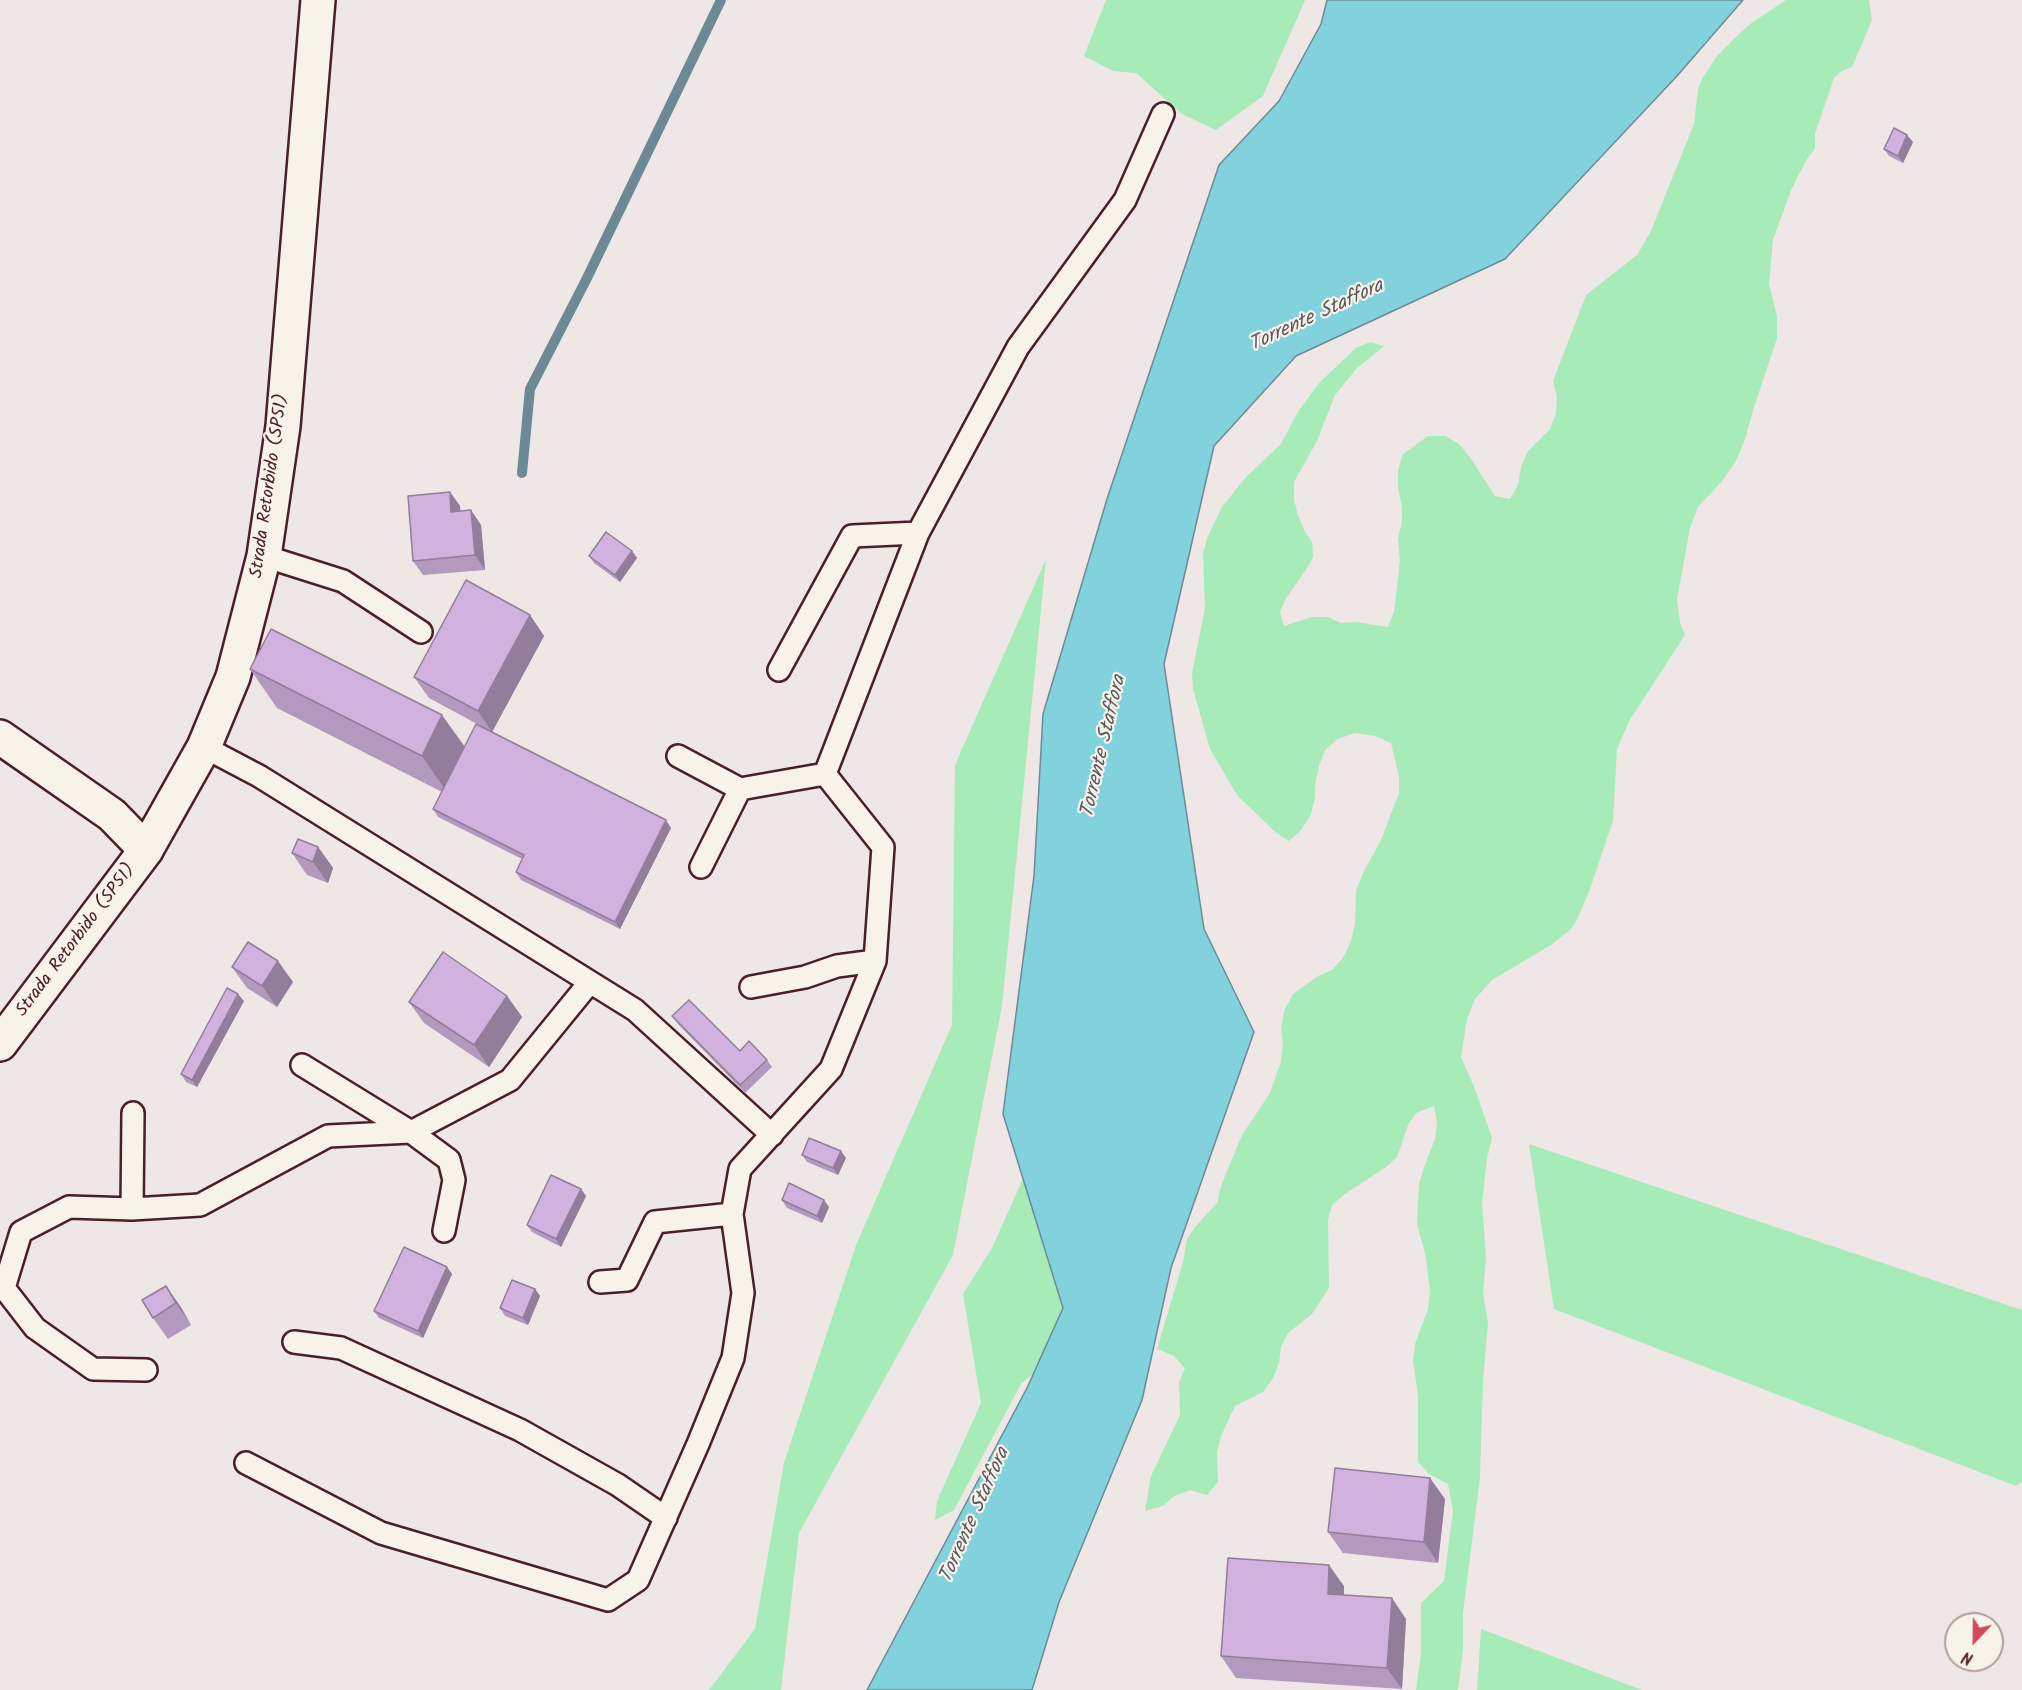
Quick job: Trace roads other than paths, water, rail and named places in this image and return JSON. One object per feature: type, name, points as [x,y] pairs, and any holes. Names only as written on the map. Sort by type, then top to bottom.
[{"type":"street","name":"Strada Retorbido (SP51)","points":[[1,1040],[146,850],[204,747],[233,677],[264,556],[282,426],[318,0]]},
{"type":"street","points":[[0,737],[112,815],[146,850]]},
{"type":"lane","points":[[825,774],[918,533],[1018,346],[1125,200],[1163,114]]},
{"type":"lane","points":[[779,670],[852,536],[918,533]]},
{"type":"lane","points":[[264,556],[343,581],[421,632]]},
{"type":"lane","points":[[204,747],[259,776],[634,1010],[772,1135]]},
{"type":"lane","points":[[678,756],[740,789],[825,774]]},
{"type":"lane","points":[[246,1462],[381,1533],[608,1600],[638,1580],[733,1358],[743,1293],[732,1214],[740,1169],[831,1070],[875,962],[883,847],[825,774]]},
{"type":"lane","points":[[701,867],[740,789]]},
{"type":"lane","points":[[751,987],[805,977],[837,966],[875,962]]},
{"type":"lane","points":[[146,1370],[93,1369],[35,1328],[4,1288],[21,1232],[69,1207],[132,1209],[200,1205],[328,1136],[411,1132],[510,1080],[590,982]]},
{"type":"lane","points":[[302,1065],[411,1132],[449,1160],[454,1180],[444,1231]]},
{"type":"lane","points":[[132,1209],[133,1113]]},
{"type":"lane","points":[[600,1282],[627,1280],[655,1222],[732,1214]]},
{"type":"lane","points":[[294,1342],[341,1348],[520,1430],[618,1485],[666,1518]]},
{"type":"water","name":"Torrente Staffora","points":[[1327,0],[1743,0],[1677,76],[1505,259],[1296,356],[1214,446],[1164,664],[1204,929],[1254,1032],[1171,1268],[1142,1400],[1059,1602],[1032,1690],[867,1690],[1027,1388],[1063,1308],[1003,1114],[1034,876],[1043,714],[1107,499],[1219,165],[1279,101],[1321,24]]},
{"type":"waterway","points":[[522,473],[530,389],[586,280],[721,0]]}]
